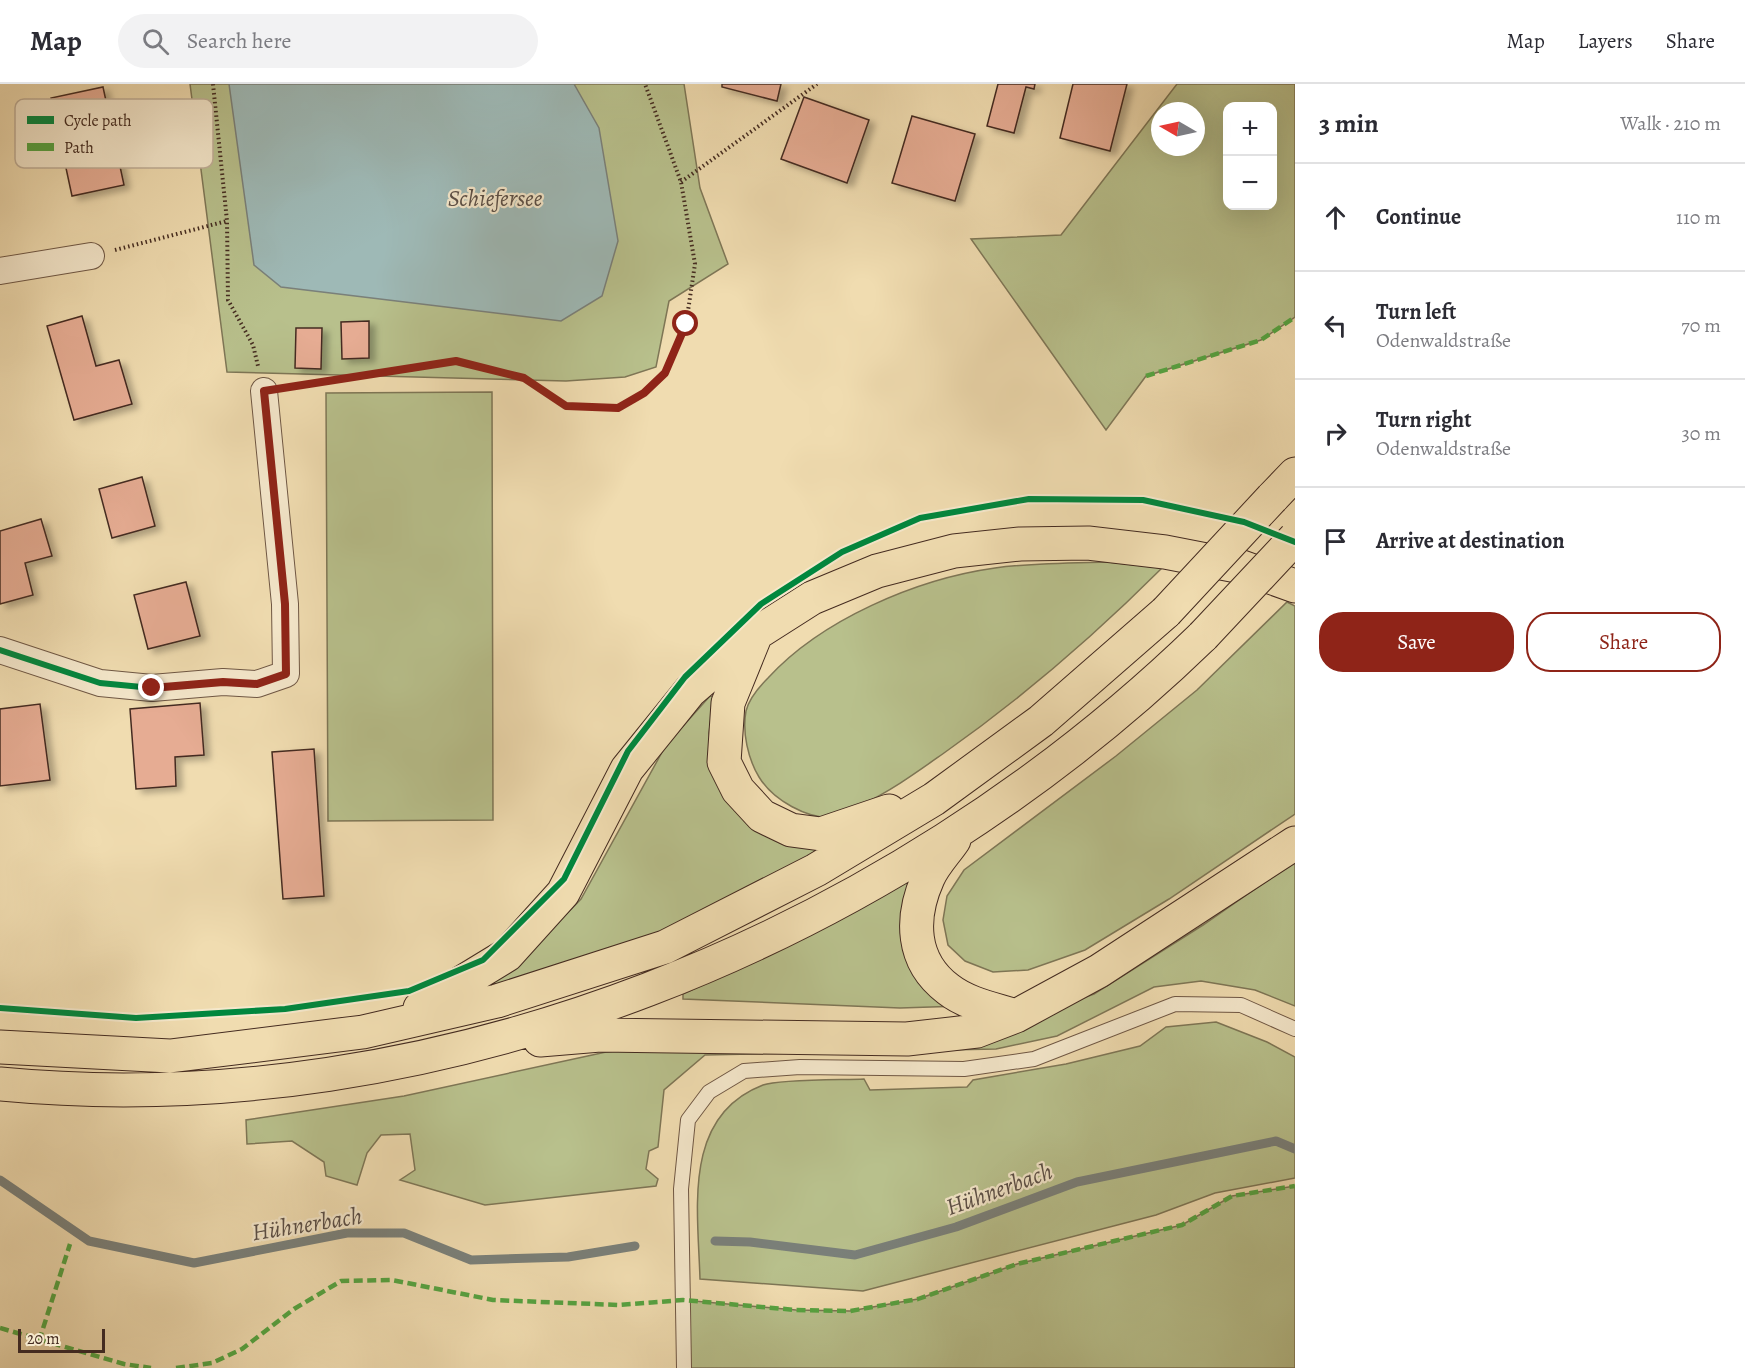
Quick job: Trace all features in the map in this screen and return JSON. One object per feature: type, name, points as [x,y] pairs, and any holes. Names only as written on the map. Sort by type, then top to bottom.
[{"type":"highway","points":[[0,1047],[170,1056],[363,1032],[497,1000],[665,947],[816,870],[934,799],[1041,722],[1166,612],[1295,474]]},
{"type":"highway","points":[[0,1084],[52,1089],[167,1091],[322,1077],[476,1045],[581,1013],[806,921],[1010,795],[1145,692],[1203,636],[1295,538]]},
{"type":"highway","points":[[363,1032],[429,1004],[507,955],[563,893],[627,769],[690,691],[757,633],[812,598],[877,571],[954,551],[1020,544],[1088,543],[1165,552],[1242,567],[1295,586]]},
{"type":"highway","points":[[757,633],[728,703],[724,762],[738,790],[762,816],[791,830],[822,834],[934,799]]},
{"type":"highway","points":[[965,824],[928,876],[918,908],[915,919],[923,961],[948,989],[975,1004],[1016,1016]]},
{"type":"highway","points":[[476,1045],[600,1035],[907,1039],[977,1030],[1016,1016],[1098,972],[1295,843]]},
{"type":"street","points":[[0,272],[91,256]]},
{"type":"street","points":[[0,650],[100,683],[152,688],[223,682],[257,684],[286,674],[285,604],[264,391]]},
{"type":"lane","points":[[684,1368],[681,1189],[688,1120],[709,1092],[744,1071],[800,1067],[964,1069],[1034,1059],[1175,1004],[1241,1005],[1295,1029]]},
{"type":"path","points":[[213,84],[227,221],[228,300],[253,345],[264,391],[456,361],[524,378],[566,406],[618,408],[644,393],[665,373],[686,324],[695,264],[681,182],[645,84]]},
{"type":"path","points":[[681,182],[817,84]]},
{"type":"path","points":[[91,256],[227,221]]},
{"type":"green space","points":[[190,84],[684,84],[700,188],[728,264],[669,301],[656,367],[625,377],[566,381],[227,372],[201,168],[213,168],[213,99],[192,99]]},
{"type":"green space","points":[[1177,84],[1295,84],[1295,317],[1261,340],[1146,376],[1106,430],[971,239],[1061,235],[1151,118],[1151,156],[1205,156],[1205,102],[1163,102]]},
{"type":"green space","points":[[492,392],[493,820],[328,821],[326,393]]},
{"type":"green space","points":[[1108,562],[1162,568],[1111,617],[1030,688],[924,767],[872,800],[834,818],[813,815],[802,812],[782,800],[759,777],[745,736],[745,719],[749,702],[761,685],[790,657],[842,621],[902,592],[965,574],[1023,565]]},
{"type":"green space","points":[[1287,602],[1295,606],[1295,814],[1169,899],[1085,950],[1028,970],[993,972],[965,961],[948,945],[943,920],[947,896],[964,870],[1116,756],[1197,690]]},
{"type":"green space","points":[[710,696],[714,697],[709,733],[713,765],[817,851],[816,855],[641,941],[499,987],[494,983],[495,978],[515,966],[581,899],[666,745]]},
{"type":"green space","points":[[1295,861],[1295,1006],[1255,990],[1201,981],[1154,987],[1057,1036],[996,1049],[705,1055],[664,1090],[658,1147],[649,1151],[646,1169],[658,1179],[656,1186],[485,1205],[400,1180],[415,1170],[410,1134],[381,1135],[367,1153],[357,1185],[326,1176],[324,1162],[292,1141],[247,1144],[246,1120],[404,1096],[606,1052],[713,1040],[996,1029],[1094,994],[1203,925]]},
{"type":"green space","points":[[921,873],[909,912],[961,1006],[900,1008],[683,999],[683,994],[792,943]]},
{"type":"green space","points":[[1216,1022],[1267,1042],[1295,1057],[1295,1178],[1215,1193],[1156,1215],[863,1291],[700,1279],[698,1195],[700,1167],[707,1142],[719,1119],[737,1099],[763,1085],[797,1081],[864,1079],[870,1090],[967,1087],[973,1080],[1066,1064],[1140,1046],[1166,1027]]},
{"type":"green space","points":[[1295,1186],[1295,1368],[684,1368],[683,1300],[796,1310],[850,1311],[918,1299],[1017,1264],[1182,1225],[1232,1196]]},
{"type":"water","name":"Schiefersee","points":[[229,84],[574,84],[599,128],[618,241],[602,296],[561,321],[281,287],[254,265]]},
{"type":"building","points":[[722,84],[781,84],[777,101],[722,87]]},
{"type":"building","points":[[998,84],[1035,84],[1034,89],[1026,87],[1014,133],[987,126]]},
{"type":"building","points":[[1073,84],[1127,84],[1110,151],[1060,138]]},
{"type":"building","points":[[103,87],[106,99],[51,99]]},
{"type":"building","points":[[804,97],[869,120],[847,183],[781,159]]},
{"type":"building","points":[[912,116],[975,134],[955,201],[892,183]]},
{"type":"building","points":[[66,168],[120,168],[124,185],[72,196]]},
{"type":"building","points":[[82,316],[96,366],[119,360],[132,404],[74,420],[47,326]]},
{"type":"building","points":[[369,321],[369,358],[342,359],[341,322]]},
{"type":"building","points":[[296,328],[322,328],[321,369],[295,368]]},
{"type":"building","points":[[142,477],[155,526],[112,538],[99,489]]},
{"type":"building","points":[[41,519],[52,556],[25,563],[33,595],[0,604],[0,531]]},
{"type":"building","points":[[186,582],[200,636],[148,649],[134,595]]},
{"type":"building","points":[[200,703],[204,755],[175,757],[176,786],[136,789],[130,709]]},
{"type":"building","points":[[40,704],[50,780],[0,786],[0,709]]},
{"type":"building","points":[[314,749],[324,896],[283,899],[272,752]]},
{"type":"waterway","name":"Hühnerbach","points":[[715,1241],[750,1242],[855,1255],[956,1227],[1077,1182],[1276,1141],[1295,1149]]},
{"type":"waterway","name":"Hühnerbach","points":[[0,1180],[89,1241],[194,1263],[347,1233],[404,1233],[471,1260],[568,1257],[635,1246]]},
{"type":"marked path","points":[[1146,376],[1261,340],[1295,317]]},
{"type":"marked path","points":[[176,1368],[212,1363],[242,1349],[294,1309],[341,1281],[392,1280],[493,1300],[619,1305],[683,1300],[796,1310],[850,1311],[918,1299],[1017,1264],[1182,1225],[1232,1196],[1295,1186]]},
{"type":"marked path","points":[[39,1341],[70,1244]]},
{"type":"marked path","points":[[0,1328],[124,1364],[151,1368]]},
{"type":"cycle path","points":[[0,650],[100,683],[152,688],[223,682],[257,684],[286,674],[285,604],[264,391]]},
{"type":"cycle path","points":[[0,1008],[136,1018],[285,1009],[409,991],[483,960],[564,879],[628,751],[685,677],[761,604],[842,552],[920,518],[1029,499],[1143,500],[1244,522],[1295,542]]},
{"type":"route","points":[[152,688],[223,682],[257,684],[286,674],[285,604],[264,391],[456,361],[524,378],[566,406],[618,408],[644,393],[665,373],[686,324]]}]
